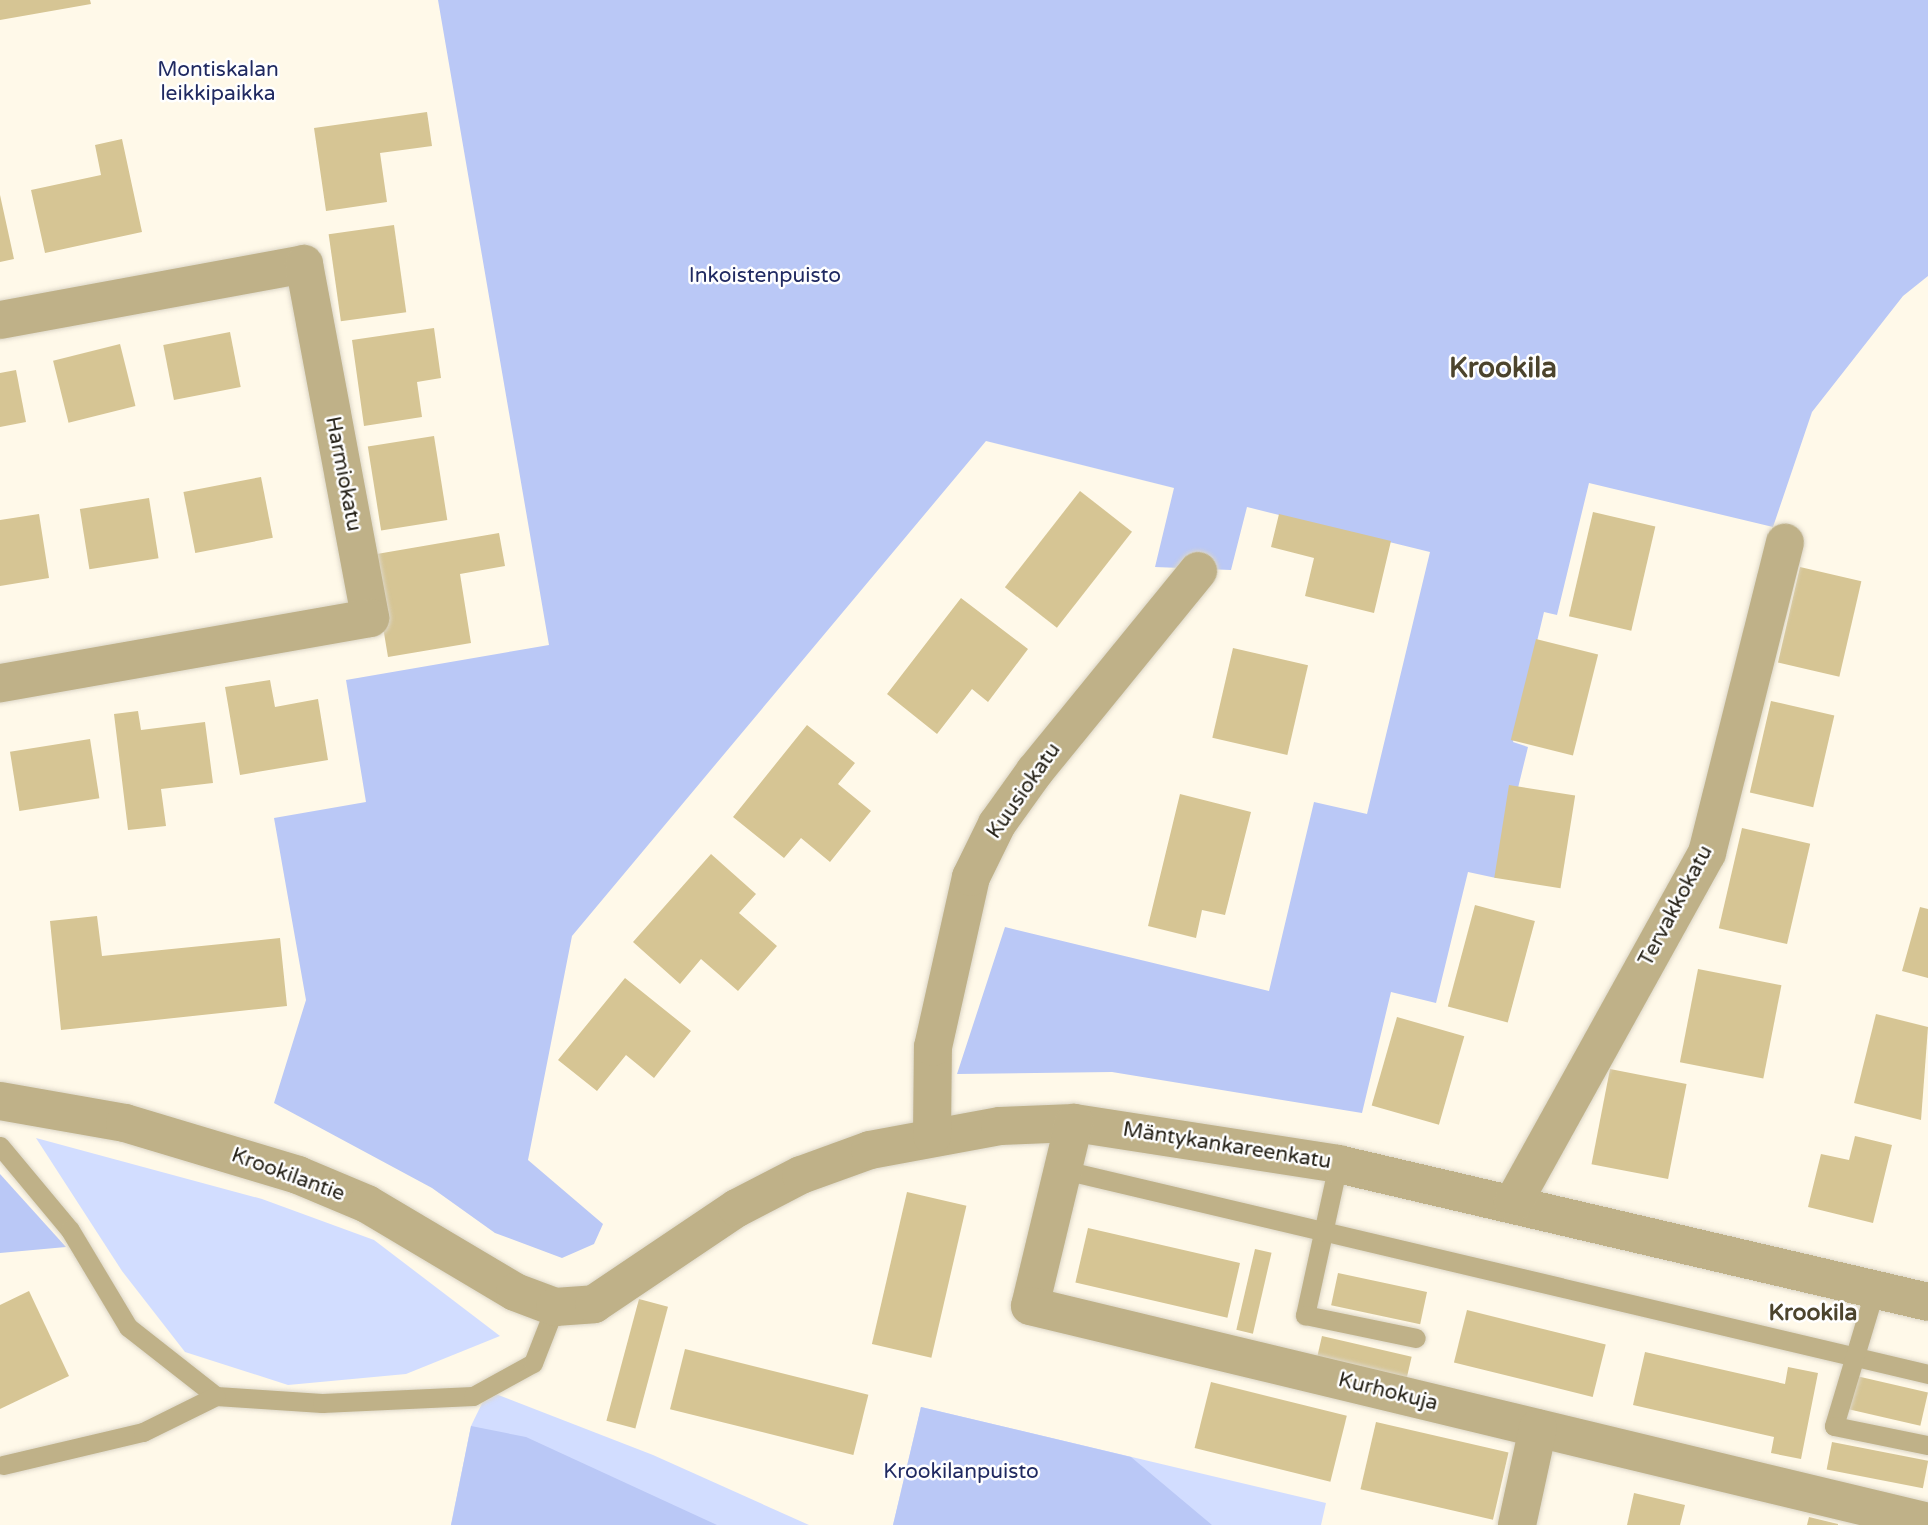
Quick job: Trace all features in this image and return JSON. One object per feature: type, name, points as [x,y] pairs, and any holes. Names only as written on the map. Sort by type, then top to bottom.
[{"type":"street","name":"Harmiokatu","points":[[0,320],[304,264],[370,618],[0,683]]},
{"type":"street","name":"Tervakkokatu","points":[[1513,1203],[1707,853],[1785,543]]},
{"type":"street","name":"Kuusiokatu","points":[[932,1136],[933,1047],[971,877],[997,824],[1035,771],[1198,571]]},
{"type":"street","name":"Krookilantie","points":[[0,1101],[125,1123],[298,1175],[388,1215],[515,1292],[555,1307]]},
{"type":"street","name":"Mäntykankareenkatu","points":[[555,1307],[594,1304],[737,1208],[800,1175],[932,1136],[1074,1123],[1338,1164],[1928,1302]]},
{"type":"street","name":"Kurhokuja","points":[[1074,1123],[1030,1306],[1928,1522]]},
{"type":"street","points":[[1517,1525],[1538,1428]]},
{"type":"lane","points":[[0,1146],[70,1230],[128,1328],[216,1396]]},
{"type":"lane","points":[[1338,1164],[1305,1315],[1416,1338]]},
{"type":"lane","points":[[1064,1170],[1928,1374]]},
{"type":"lane","points":[[1875,1289],[1850,1356],[1834,1426],[1927,1445]]},
{"type":"lane","points":[[4,1465],[143,1432],[216,1396],[322,1403],[473,1396],[533,1363],[555,1307]]},
{"type":"green space","name":"Inkoistenpuisto","points":[[438,0],[1928,0],[1928,276],[1903,296],[1812,412],[1773,527],[1589,483],[1557,615],[1544,612],[1513,742],[1528,747],[1496,878],[1468,872],[1436,1003],[1391,992],[1362,1113],[1112,1072],[957,1074],[1005,927],[1269,991],[1314,802],[1367,814],[1430,552],[1247,507],[1231,570],[1155,567],[1174,488],[986,441],[572,936],[528,1160],[603,1224],[594,1244],[562,1258],[495,1233],[432,1188],[274,1103],[306,1000],[274,818],[366,802],[346,680],[549,645]]},
{"type":"green space","points":[[36,1138],[262,1199],[374,1240],[500,1336],[406,1374],[288,1385],[185,1352],[122,1271]]},
{"type":"green space","points":[[0,1174],[66,1247],[0,1253]]},
{"type":"green space","points":[[488,1391],[653,1455],[809,1525],[451,1525],[471,1426]]},
{"type":"green space","name":"Krookilanpuisto","points":[[921,1407],[1326,1503],[1321,1525],[893,1525]]},
{"type":"green space","name":"Krookilanpuisto","points":[[921,1407],[1131,1457],[1212,1525],[893,1525]]},
{"type":"green space","points":[[471,1426],[526,1437],[717,1525],[451,1525]]},
{"type":"building","points":[[0,0],[90,0],[91,4],[0,20]]},
{"type":"building","points":[[427,112],[432,146],[380,153],[387,202],[326,211],[314,128]]},
{"type":"building","points":[[122,139],[142,232],[45,253],[31,190],[101,175],[95,145]]},
{"type":"building","points":[[0,195],[14,259],[0,262]]},
{"type":"building","points":[[394,225],[406,312],[341,321],[329,234]]},
{"type":"building","points":[[434,328],[441,378],[417,382],[422,417],[364,426],[352,340]]},
{"type":"building","points":[[230,332],[241,387],[174,400],[163,345]]},
{"type":"building","points":[[120,344],[135,406],[69,423],[53,361]]},
{"type":"building","points":[[16,370],[26,422],[0,427],[0,373]]},
{"type":"building","points":[[434,436],[447,520],[381,530],[368,446]]},
{"type":"building","points":[[261,477],[273,538],[195,553],[183,492]]},
{"type":"building","points":[[1080,491],[1132,532],[1057,628],[1005,587]]},
{"type":"building","points":[[149,498],[159,558],[89,569],[80,509]]},
{"type":"building","points":[[1593,512],[1655,526],[1631,631],[1569,616]]},
{"type":"building","points":[[39,514],[49,578],[0,586],[0,520]]},
{"type":"building","points":[[1279,514],[1391,541],[1374,613],[1305,596],[1314,558],[1271,547]]},
{"type":"building","points":[[499,533],[505,566],[460,574],[471,643],[388,657],[371,555]]},
{"type":"building","points":[[1800,567],[1861,581],[1839,677],[1778,662]]},
{"type":"building","points":[[961,598],[1028,649],[988,702],[972,689],[937,734],[887,694]]},
{"type":"building","points":[[1536,639],[1598,654],[1573,755],[1511,740]]},
{"type":"building","points":[[1233,648],[1308,665],[1287,755],[1212,738]]},
{"type":"building","points":[[270,680],[275,707],[318,699],[328,760],[240,775],[225,687]]},
{"type":"building","points":[[1771,701],[1834,716],[1813,807],[1750,793]]},
{"type":"building","points":[[138,711],[141,730],[205,722],[213,783],[161,789],[166,826],[128,830],[114,714]]},
{"type":"building","points":[[807,725],[855,763],[838,784],[871,811],[830,862],[801,838],[784,858],[733,817]]},
{"type":"building","points":[[90,739],[99,798],[19,811],[10,752]]},
{"type":"building","points":[[1509,785],[1575,795],[1560,888],[1494,878]]},
{"type":"building","points":[[1180,794],[1251,812],[1225,915],[1202,910],[1196,938],[1148,926]]},
{"type":"building","points":[[1742,828],[1810,844],[1787,944],[1719,928]]},
{"type":"building","points":[[711,854],[756,894],[739,913],[777,946],[738,991],[701,959],[680,984],[633,942]]},
{"type":"building","points":[[1475,905],[1535,921],[1508,1022],[1448,1006]]},
{"type":"building","points":[[1920,907],[1928,909],[1928,978],[1902,971]]},
{"type":"building","points":[[97,916],[102,956],[280,938],[287,1006],[61,1030],[50,921]]},
{"type":"building","points":[[1698,969],[1781,985],[1763,1078],[1680,1062]]},
{"type":"building","points":[[625,978],[691,1031],[654,1078],[626,1055],[597,1091],[558,1060]]},
{"type":"building","points":[[1876,1014],[1928,1027],[1921,1120],[1854,1103]]},
{"type":"building","points":[[1397,1017],[1464,1036],[1439,1125],[1372,1105]]},
{"type":"building","points":[[1610,1069],[1687,1084],[1668,1179],[1591,1164]]},
{"type":"building","points":[[1855,1136],[1892,1145],[1873,1223],[1808,1207],[1821,1154],[1849,1160]]},
{"type":"building","points":[[907,1192],[966,1206],[931,1358],[872,1344]]},
{"type":"building","points":[[1088,1228],[1240,1263],[1227,1318],[1075,1283]]},
{"type":"building","points":[[1255,1249],[1272,1253],[1253,1334],[1236,1330]]},
{"type":"building","points":[[1338,1273],[1427,1292],[1420,1324],[1331,1305]]},
{"type":"building","points":[[29,1291],[69,1376],[0,1409],[0,1305]]},
{"type":"building","points":[[639,1299],[668,1307],[635,1428],[606,1421]]},
{"type":"building","points":[[1467,1310],[1606,1345],[1593,1397],[1454,1362]]},
{"type":"building","points":[[1322,1336],[1412,1357],[1404,1389],[1315,1368]]},
{"type":"building","points":[[685,1349],[868,1395],[853,1455],[670,1409]]},
{"type":"building","points":[[1645,1352],[1785,1384],[1788,1367],[1818,1373],[1801,1459],[1771,1453],[1774,1437],[1633,1405]]},
{"type":"building","points":[[1852,1375],[1928,1393],[1920,1426],[1844,1408]]},
{"type":"building","points":[[1211,1382],[1347,1416],[1330,1482],[1195,1448]]},
{"type":"building","points":[[1376,1422],[1509,1453],[1493,1520],[1360,1489]]},
{"type":"building","points":[[1832,1442],[1928,1461],[1923,1488],[1827,1469]]},
{"type":"building","points":[[1634,1493],[1685,1505],[1680,1525],[1627,1525]]},
{"type":"building","points":[[1809,1517],[1838,1524],[1838,1525],[1807,1525]]},
{"type":"district","name":"Krookila","points":[[1503,368]]},
{"type":"district","name":"Krookila","points":[[1813,1313]]},
{"type":"park label","name":"Montiskalan leikkipaikka","points":[[218,82]]}]
